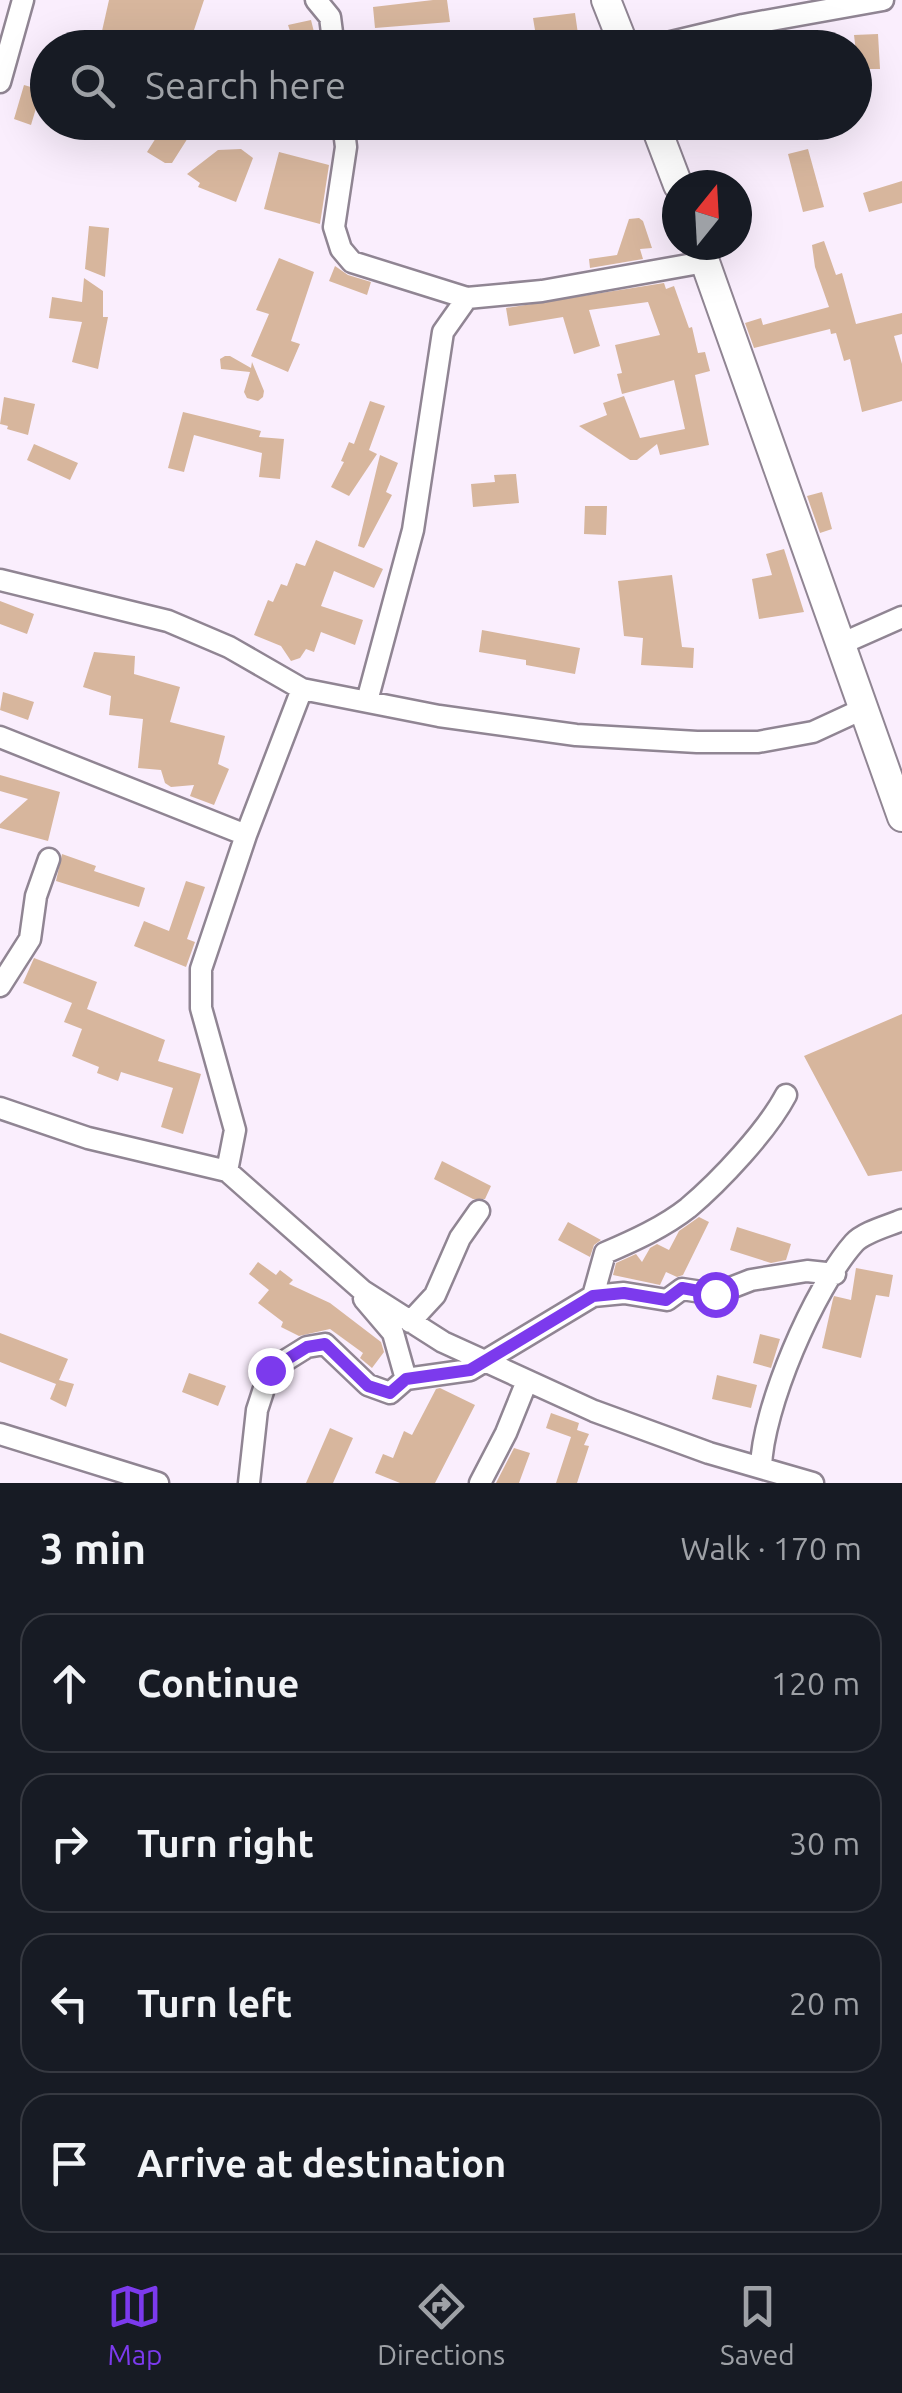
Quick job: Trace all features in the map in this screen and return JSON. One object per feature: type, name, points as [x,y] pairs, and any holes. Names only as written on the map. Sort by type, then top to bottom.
[{"type":"street","points":[[0,82],[24,0]]},
{"type":"street","points":[[316,0],[330,17],[332,30]]},
{"type":"street","points":[[606,0],[617,30]]},
{"type":"street","points":[[722,30],[883,0]]},
{"type":"street","points":[[345,140],[334,227],[352,262],[467,298],[542,291],[676,260]]},
{"type":"street","points":[[661,140],[672,170]]},
{"type":"street","points":[[704,260],[902,817]]},
{"type":"street","points":[[368,701],[413,530],[443,332],[467,298]]},
{"type":"street","points":[[0,580],[168,622],[229,647],[302,690],[438,716],[576,734],[758,742],[814,732],[865,708]]},
{"type":"street","points":[[841,644],[902,617]]},
{"type":"street","points":[[227,1171],[234,1130],[201,1008],[199,987],[246,835],[302,690]]},
{"type":"street","points":[[0,737],[246,835]]},
{"type":"street","points":[[0,986],[30,939],[36,896],[49,859]]},
{"type":"street","points":[[593,1296],[605,1253],[639,1238],[688,1208],[774,1118],[786,1095]]},
{"type":"street","points":[[0,1108],[88,1138],[227,1171],[363,1292],[443,1342],[594,1411],[812,1483]]},
{"type":"street","points":[[410,1322],[436,1295],[460,1238],[479,1211]]},
{"type":"street","points":[[761,1468],[762,1445],[790,1356],[835,1274],[856,1240],[902,1220]]},
{"type":"street","points":[[249,1483],[257,1410],[270,1370],[307,1347],[325,1344],[368,1386],[390,1393],[406,1379],[470,1370],[593,1296],[624,1293],[666,1300],[682,1288],[715,1294],[751,1280],[806,1270],[835,1274]]},
{"type":"street","points":[[363,1292],[370,1309],[393,1334],[406,1379]]},
{"type":"street","points":[[480,1483],[528,1381]]},
{"type":"street","points":[[0,1434],[158,1483]]},
{"type":"building","points":[[109,0],[204,0],[194,30],[102,30]]},
{"type":"building","points":[[447,0],[450,22],[375,28],[373,7]]},
{"type":"building","points":[[575,13],[577,30],[535,30],[533,18]]},
{"type":"building","points":[[311,20],[314,30],[290,30],[288,25]]},
{"type":"building","points":[[872,34],[878,34],[880,69],[872,69]]},
{"type":"building","points":[[24,85],[30,87],[30,125],[14,119]]},
{"type":"building","points":[[155,140],[187,140],[172,163],[147,152]]},
{"type":"building","points":[[241,149],[253,158],[236,202],[198,187],[200,183],[187,174],[218,150]]},
{"type":"building","points":[[808,149],[824,207],[803,212],[788,154]]},
{"type":"building","points":[[279,152],[329,165],[320,224],[264,209]]},
{"type":"building","points":[[902,181],[902,203],[869,212],[863,193]]},
{"type":"building","points":[[639,218],[652,248],[640,249],[643,259],[590,268],[589,259],[617,255],[629,219]]},
{"type":"building","points":[[89,226],[109,228],[105,277],[85,269]]},
{"type":"building","points":[[824,241],[836,275],[842,273],[856,324],[902,313],[902,334],[894,336],[902,364],[902,401],[862,412],[850,359],[844,361],[836,333],[831,334],[830,329],[754,348],[745,323],[761,318],[763,325],[829,307],[812,245]]},
{"type":"building","points":[[279,258],[314,272],[291,341],[300,344],[288,372],[251,356],[269,314],[256,310]]},
{"type":"building","points":[[335,266],[371,282],[367,295],[329,281]]},
{"type":"building","points":[[84,278],[103,291],[103,317],[108,317],[98,369],[72,362],[82,322],[49,318],[52,297],[82,302]]},
{"type":"building","points":[[664,283],[666,289],[674,286],[689,328],[692,327],[698,353],[705,352],[710,371],[695,375],[709,445],[660,455],[657,444],[637,460],[630,460],[579,426],[607,415],[603,403],[624,396],[640,438],[685,429],[674,380],[622,394],[615,345],[660,335],[648,302],[589,310],[600,346],[574,354],[563,317],[509,326],[506,308]]},
{"type":"building","points":[[225,356],[251,368],[252,362],[263,397],[258,401],[247,398],[244,392],[250,372],[221,369],[220,359]]},
{"type":"building","points":[[4,397],[35,404],[28,435],[0,424]]},
{"type":"building","points":[[370,401],[385,406],[369,450],[377,454],[349,496],[331,487],[349,442],[354,444]]},
{"type":"building","points":[[183,412],[261,431],[259,437],[284,439],[280,479],[259,477],[262,453],[194,435],[184,472],[168,468]]},
{"type":"building","points":[[34,444],[78,463],[70,480],[27,460]]},
{"type":"building","points":[[380,455],[398,463],[386,492],[392,495],[364,548],[358,546]]},
{"type":"building","points":[[516,474],[519,503],[473,507],[471,484],[495,482],[494,475]]},
{"type":"building","points":[[822,492],[832,529],[820,533],[807,496]]},
{"type":"building","points":[[585,506],[607,506],[606,535],[584,534]]},
{"type":"building","points":[[316,540],[383,569],[374,588],[334,571],[321,606],[363,620],[355,645],[321,632],[314,652],[306,649],[300,658],[291,661],[281,646],[254,635],[268,600],[273,602],[281,584],[287,586],[296,563],[305,566]]},
{"type":"building","points":[[784,549],[804,612],[759,619],[752,579],[772,575],[766,554]]},
{"type":"building","points":[[672,575],[682,647],[694,648],[693,668],[641,665],[643,638],[624,636],[618,581]]},
{"type":"building","points":[[0,601],[34,614],[27,634],[0,624]]},
{"type":"building","points":[[482,630],[580,648],[575,674],[479,652]]},
{"type":"building","points":[[94,652],[135,656],[134,674],[180,687],[170,722],[225,736],[218,764],[229,769],[214,805],[190,796],[194,785],[171,787],[165,783],[161,770],[138,768],[143,719],[109,715],[111,696],[83,687]]},
{"type":"building","points":[[3,692],[34,702],[28,720],[0,710]]},
{"type":"building","points":[[0,775],[60,792],[48,841],[0,828],[28,799],[0,791]]},
{"type":"building","points":[[62,854],[96,866],[94,871],[145,888],[139,907],[56,881]]},
{"type":"building","points":[[186,881],[205,887],[187,939],[195,942],[186,967],[134,946],[144,921],[169,931]]},
{"type":"building","points":[[34,958],[97,982],[87,1009],[165,1040],[158,1061],[201,1074],[183,1134],[161,1127],[173,1088],[121,1072],[118,1081],[97,1073],[99,1067],[72,1056],[82,1029],[64,1022],[72,1003],[23,983]]},
{"type":"building","points":[[902,1014],[902,1171],[868,1176],[804,1056]]},
{"type":"building","points":[[442,1161],[491,1186],[485,1199],[473,1199],[434,1179]]},
{"type":"building","points":[[699,1217],[709,1222],[683,1275],[677,1277],[666,1272],[660,1285],[613,1275],[616,1263],[636,1254],[642,1262],[657,1244],[669,1250],[679,1231]]},
{"type":"building","points":[[568,1222],[601,1240],[594,1245],[590,1257],[558,1240]]},
{"type":"building","points":[[737,1227],[791,1244],[786,1260],[771,1263],[730,1250]]},
{"type":"building","points":[[258,1262],[276,1275],[280,1270],[293,1280],[289,1284],[330,1303],[381,1342],[384,1352],[372,1368],[360,1358],[363,1353],[330,1329],[299,1336],[281,1327],[283,1322],[258,1303],[269,1290],[249,1274]]},
{"type":"building","points":[[856,1268],[893,1275],[889,1297],[876,1295],[861,1358],[822,1348],[834,1296],[851,1300]]},
{"type":"building","points":[[0,1333],[68,1359],[59,1380],[74,1384],[66,1407],[50,1399],[56,1384],[0,1362]]},
{"type":"building","points":[[760,1334],[780,1339],[771,1368],[753,1363]]},
{"type":"building","points":[[189,1373],[226,1386],[218,1406],[182,1392]]},
{"type":"building","points":[[717,1375],[757,1385],[751,1408],[712,1399]]},
{"type":"building","points":[[440,1388],[475,1405],[435,1483],[400,1483],[375,1473],[383,1454],[393,1458],[404,1431],[412,1435]]},
{"type":"building","points":[[551,1413],[579,1423],[577,1430],[589,1434],[577,1483],[556,1483],[571,1437],[546,1428]]},
{"type":"building","points":[[330,1428],[353,1438],[333,1483],[306,1483]]},
{"type":"building","points":[[514,1448],[530,1453],[519,1483],[496,1483]]},
{"type":"route","points":[[270,1370],[307,1347],[325,1344],[368,1386],[390,1393],[406,1379],[470,1370],[593,1296],[624,1293],[666,1300],[682,1288],[715,1294]]}]
